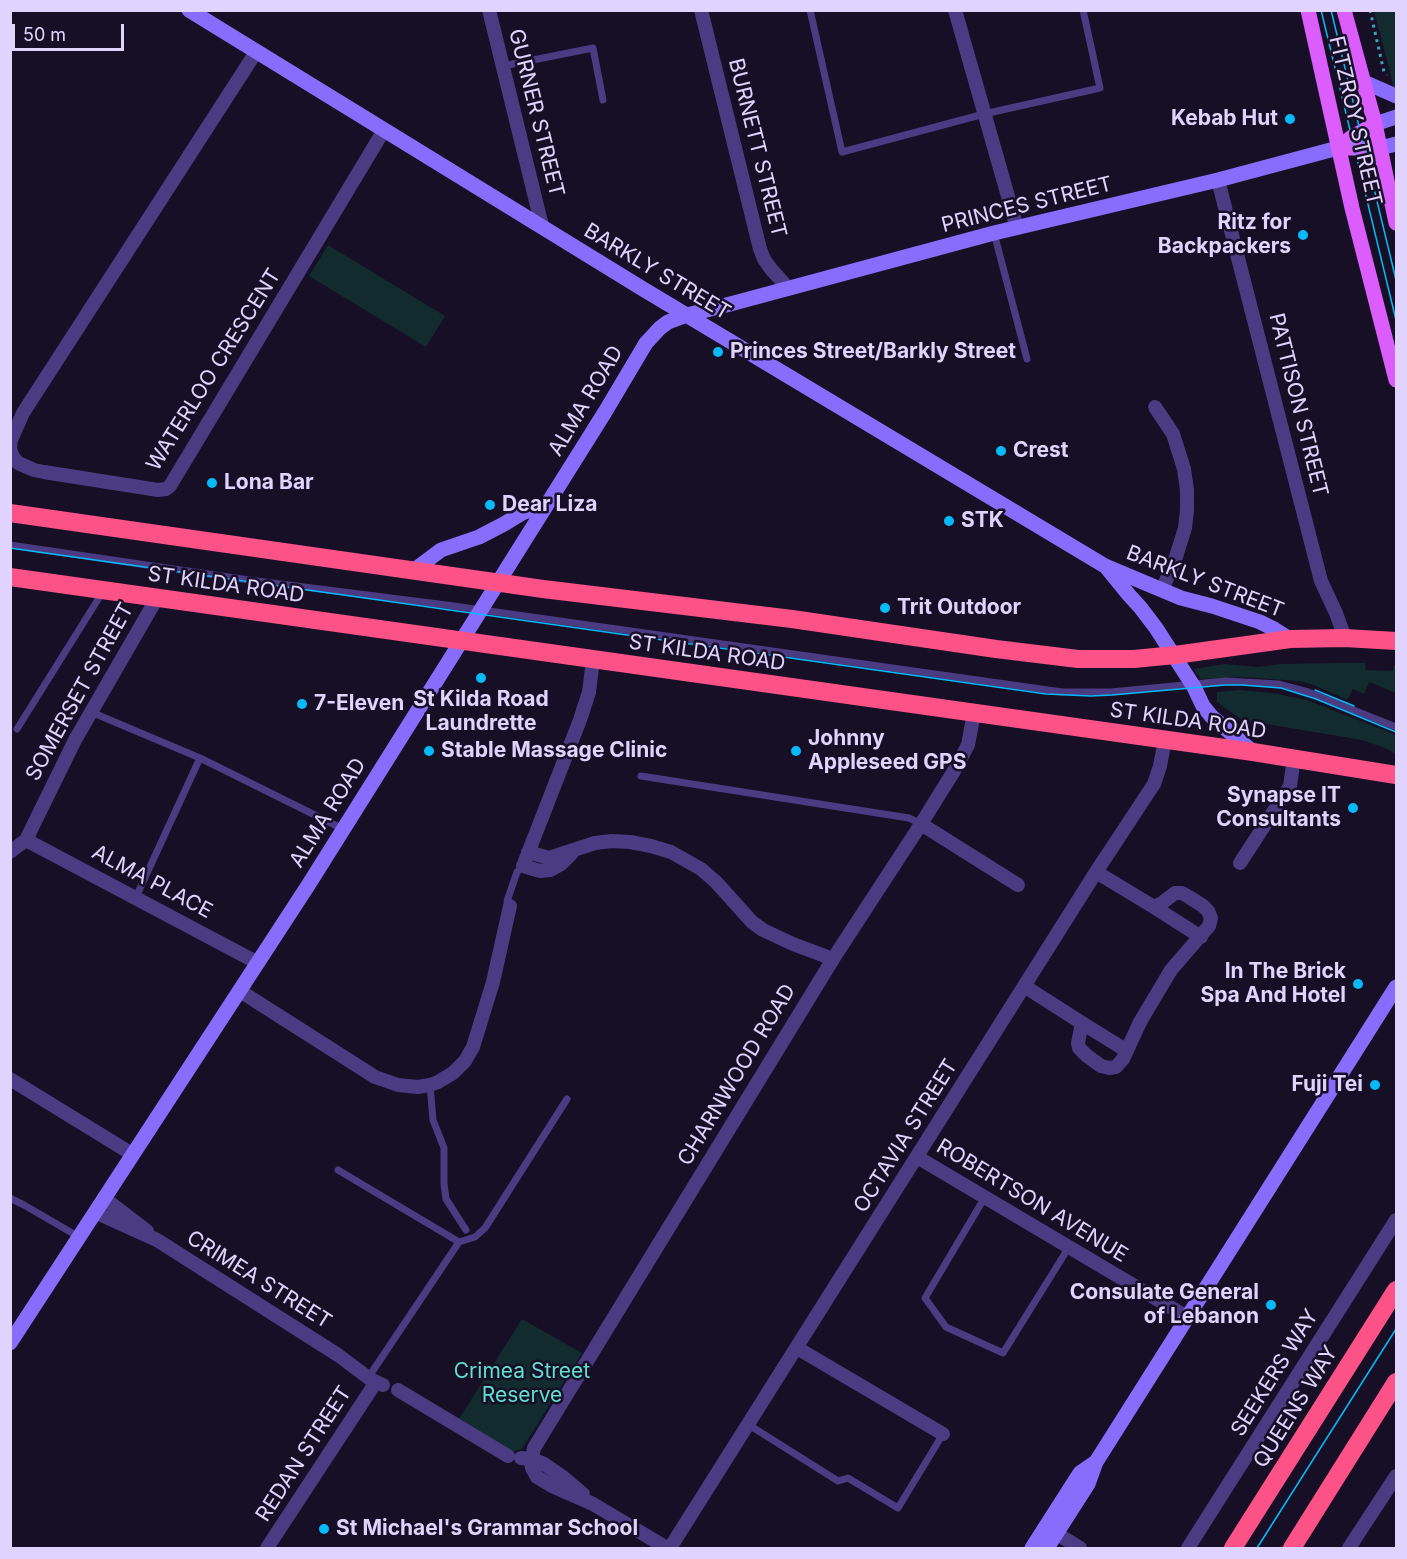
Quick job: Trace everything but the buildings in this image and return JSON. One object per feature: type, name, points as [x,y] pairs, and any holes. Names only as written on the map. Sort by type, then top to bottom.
[{"type":"highway","name":"ST KILDA ROAD","points":[[10,513],[543,589],[1078,659],[1134,659],[1290,639],[1345,638],[1396,641]]},
{"type":"highway","name":"ST KILDA ROAD","points":[[10,577],[1253,752],[1396,775]]},
{"type":"highway","name":"QUEENS WAY","points":[[1233,1548],[1396,1290]]},
{"type":"highway","points":[[1292,1548],[1396,1382]]},
{"type":"highway","points":[[1356,1447],[1396,1400]]},
{"type":"main road","name":"FITZROY STREET","points":[[1308,10],[1338,148],[1396,380]]},
{"type":"main road","name":"FITZROY STREET","points":[[1344,10],[1375,124],[1396,224]]},
{"type":"main road","points":[[1338,148],[1375,124]]},
{"type":"main road","name":"PRINCES STREET","points":[[1338,148],[1380,148]]},
{"type":"street","name":"GURNER STREET","points":[[489,10],[542,226]]},
{"type":"street","name":"BURNETT STREET","points":[[700,10],[756,237],[764,259],[788,288]]},
{"type":"street","points":[[955,10],[1017,228]]},
{"type":"street","name":"BARKLY STREET","points":[[195,12],[256,52],[687,315],[1105,566],[1181,598],[1260,622],[1290,639]]},
{"type":"street","name":"WATERLOO CRESCENT","points":[[256,52],[23,413],[11,440],[10,449],[18,463],[44,472],[158,490],[170,486],[384,130]]},
{"type":"street","points":[[1364,82],[1396,96]]},
{"type":"street","points":[[1375,124],[1396,117]]},
{"type":"street","points":[[1380,148],[1396,144]]},
{"type":"street","name":"PRINCES STREET","points":[[687,315],[994,233],[1218,180],[1338,148]]},
{"type":"street","name":"PATTISON STREET","points":[[1218,180],[1321,581],[1345,638]]},
{"type":"street","name":"ALMA ROAD","points":[[10,1343],[343,830],[646,343],[668,322],[687,315]]},
{"type":"street","points":[[1155,407],[1173,434],[1187,490],[1185,528],[1162,590]]},
{"type":"street","points":[[413,571],[441,550],[479,537],[522,513],[547,504]]},
{"type":"street","name":"BARKLY STREET","points":[[1105,566],[1144,612],[1175,655],[1201,704],[1253,752]]},
{"type":"street","name":"SOMERSET STREET","points":[[26,840],[75,740],[157,598]]},
{"type":"street","points":[[582,848],[550,870],[540,871],[523,866],[580,720],[589,692],[593,660]]},
{"type":"street","name":"CHARNWOOD ROAD","points":[[520,1458],[533,1451],[832,959],[921,824],[968,745],[974,713]]},
{"type":"street","name":"OCTAVIA STREET","points":[[668,1548],[749,1425],[1096,872],[1154,784],[1165,740]]},
{"type":"street","points":[[1240,863],[1290,786],[1294,758]]},
{"type":"street","points":[[921,824],[1018,885]]},
{"type":"street","points":[[10,852],[26,840]]},
{"type":"street","name":"ALMA PLACE","points":[[26,840],[258,963]]},
{"type":"street","points":[[528,852],[549,858],[595,843],[612,841],[630,842],[671,852],[701,869],[752,922],[763,930],[832,959]]},
{"type":"street","points":[[1096,872],[1201,937]]},
{"type":"street","points":[[1082,1023],[1078,1046],[1101,1066],[1109,1068],[1116,1066],[1121,1062],[1140,1022],[1162,985],[1209,926],[1211,918],[1208,911],[1195,900],[1178,893],[1172,894],[1154,907]]},
{"type":"street","points":[[240,991],[375,1077],[398,1085],[418,1087],[430,1085],[453,1073],[465,1061],[473,1047],[494,982],[510,906]]},
{"type":"street","points":[[1024,987],[1127,1051]]},
{"type":"street","points":[[1047,1548],[1054,1526],[1080,1473],[1096,1461],[1396,987]]},
{"type":"street","points":[[10,1080],[132,1154]]},
{"type":"street","name":"ROBERTSON AVENUE","points":[[917,1157],[1187,1317]]},
{"type":"street","name":"CRIMEA STREET","points":[[104,1198],[157,1240]]},
{"type":"street","name":"CRIMEA STREET","points":[[95,1212],[157,1240],[377,1380]]},
{"type":"street","name":"SEEKERS WAY","points":[[1188,1548],[1396,1220]]},
{"type":"street","points":[[797,1347],[943,1434]]},
{"type":"street","name":"REDAN STREET","points":[[267,1548],[377,1380]]},
{"type":"street","name":"CRIMEA STREET","points":[[398,1390],[520,1458],[532,1468],[537,1477],[552,1486],[593,1504],[668,1548]]},
{"type":"street","points":[[1349,1548],[1396,1476]]},
{"type":"street","points":[[1032,1548],[1054,1526]]},
{"type":"street","points":[[1054,1526],[1080,1548]]},
{"type":"lane","points":[[810,10],[842,152],[984,114],[1100,88],[1083,10]]},
{"type":"lane","points":[[503,66],[593,48],[603,100]]},
{"type":"lane","points":[[994,233],[1027,359]]},
{"type":"lane","points":[[10,545],[1062,692],[1111,692],[1226,681],[1278,684],[1308,692],[1396,727]]},
{"type":"lane","points":[[17,729],[104,591]]},
{"type":"lane","points":[[91,712],[200,758],[343,830]]},
{"type":"lane","points":[[136,897],[200,758]]},
{"type":"lane","points":[[641,776],[909,818],[921,824]]},
{"type":"lane","points":[[510,906],[507,901],[517,872],[523,866]]},
{"type":"lane","points":[[430,1085],[432,1115],[444,1148],[446,1199],[466,1230]]},
{"type":"lane","points":[[377,1380],[459,1242],[475,1237],[485,1228],[567,1099]]},
{"type":"lane","points":[[338,1170],[459,1242]]},
{"type":"lane","points":[[985,1197],[925,1298],[946,1327],[1003,1353],[1069,1247]]},
{"type":"lane","points":[[10,1198],[79,1237]]},
{"type":"lane","name":"CRIMEA STREET","points":[[377,1380],[398,1390]]},
{"type":"lane","points":[[749,1425],[838,1481],[848,1478],[898,1508],[943,1434]]},
{"type":"path","points":[[1370,10],[1384,72],[1391,80]]},
{"type":"green space","points":[[1374,11],[1396,11],[1396,101],[1390,72]]},
{"type":"green space","points":[[328,245],[445,316],[426,347],[309,276]]},
{"type":"green space","points":[[1365,663],[1366,670],[1393,671],[1396,665],[1396,693],[1369,682],[1364,694],[1353,689],[1347,700],[1314,685],[1299,681],[1243,677],[1201,679],[1194,669],[1225,664],[1258,667],[1281,664]]},
{"type":"green space","points":[[1239,690],[1272,693],[1307,700],[1396,735],[1396,754],[1362,740],[1242,720],[1217,702],[1217,692]]},
{"type":"green space","name":"Crimea Street Reserve","points":[[522,1319],[582,1353],[522,1449],[513,1451],[459,1419]]},
{"type":"tram line","points":[[1321,10],[1396,320]]},
{"type":"tram line","points":[[1331,10],[1396,280]]},
{"type":"tram line","points":[[10,548],[1046,694],[1112,695],[1225,685],[1281,688],[1316,699],[1396,732]]},
{"type":"tram line","points":[[1315,690],[1354,706]]},
{"type":"tram line","points":[[1257,1548],[1396,1329]]},
{"type":"place","name":"Kebab Hut","points":[[1290,119]]},
{"type":"place","name":"Ritz for Backpackers","points":[[1303,235]]},
{"type":"place","name":"Princes Street/Barkly Street","points":[[718,352]]},
{"type":"place","name":"Crest","points":[[1001,451]]},
{"type":"place","name":"Lona Bar","points":[[212,483]]},
{"type":"place","name":"Dear Liza","points":[[490,505]]},
{"type":"place","name":"STK","points":[[949,521]]},
{"type":"place","name":"Trit Outdoor","points":[[885,608]]},
{"type":"place","name":"St Kilda Road Laundrette","points":[[481,678]]},
{"type":"place","name":"7-Eleven","points":[[302,704]]},
{"type":"place","name":"Stable Massage Clinic","points":[[429,751]]},
{"type":"place","name":"Johnny Appleseed GPS","points":[[796,751]]},
{"type":"place","name":"Synapse IT Consultants","points":[[1353,808]]},
{"type":"place","name":"In The Brick Spa And Hotel","points":[[1358,984]]},
{"type":"place","name":"Fuji Tei","points":[[1375,1085]]},
{"type":"place","name":"Consulate General of Lebanon","points":[[1271,1305]]},
{"type":"place","name":"St Michael's Grammar School","points":[[324,1529]]}]
